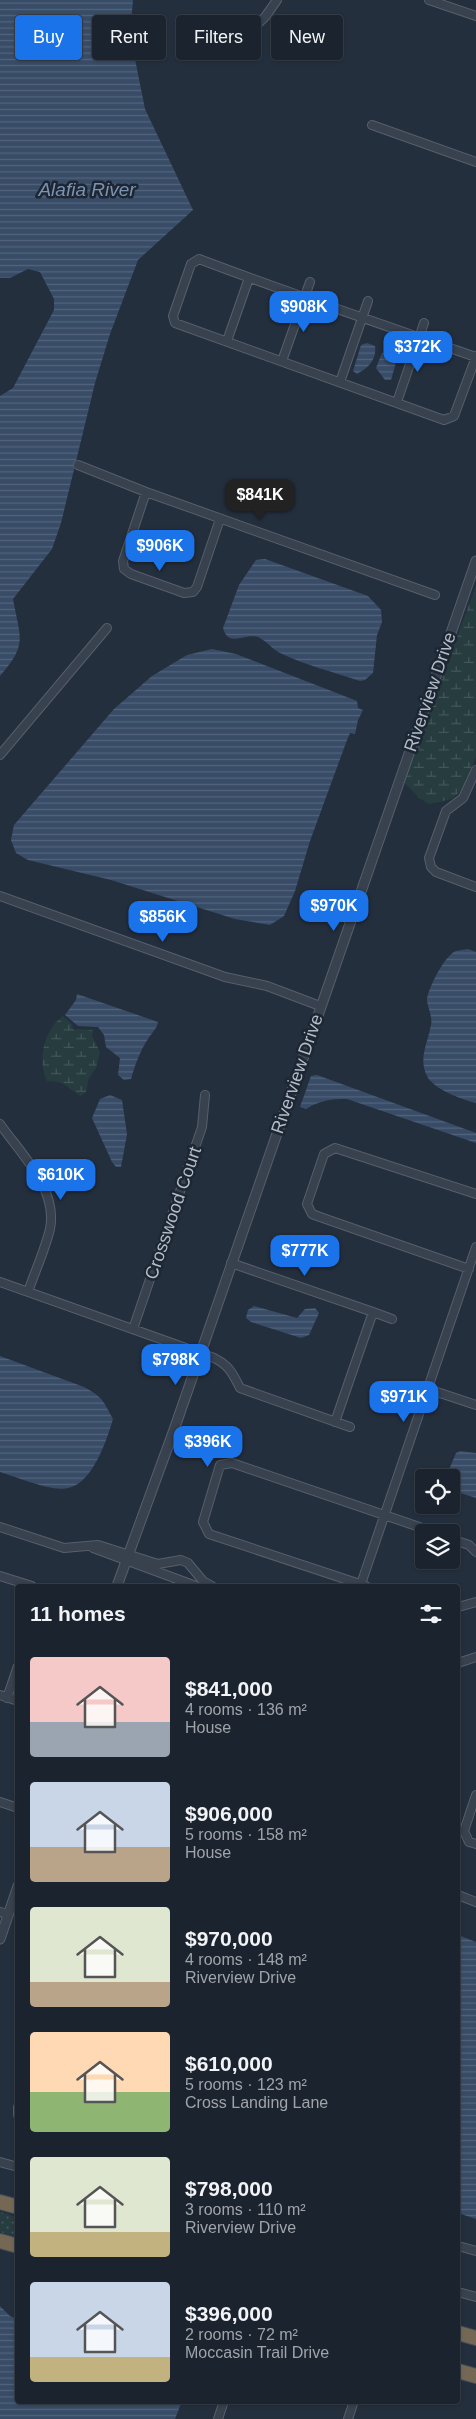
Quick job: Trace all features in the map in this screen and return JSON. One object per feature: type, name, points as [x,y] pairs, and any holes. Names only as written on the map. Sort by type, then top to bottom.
[{"type":"highway","points":[[0,2202],[15,2206]]},
{"type":"highway","points":[[0,2241],[15,2245]]},
{"type":"highway","points":[[460,2333],[476,2338]]},
{"type":"highway","points":[[460,2372],[476,2376]]},
{"type":"street","points":[[261,21],[277,0]]},
{"type":"street","points":[[430,0],[476,16]]},
{"type":"street","points":[[372,125],[476,162]]},
{"type":"street","points":[[199,259],[305,297],[476,357],[454,416],[444,420],[175,323],[173,316],[190,264],[199,259]]},
{"type":"street","points":[[227,341],[249,278]]},
{"type":"street","points":[[282,361],[310,282]]},
{"type":"street","points":[[340,382],[368,301]]},
{"type":"street","points":[[397,402],[424,323]]},
{"type":"street","points":[[78,465],[220,519],[436,595]]},
{"type":"street","points":[[146,492],[122,561],[124,569],[131,574],[184,593],[193,592],[197,587],[220,519]]},
{"type":"street","name":"Riverview Drive","points":[[118,1584],[152,1493],[476,562]]},
{"type":"street","points":[[0,755],[107,628]]},
{"type":"street","points":[[476,770],[463,798],[446,811],[429,858],[431,867],[436,872],[476,887]]},
{"type":"street","points":[[0,896],[225,977],[267,986],[320,1006]]},
{"type":"street","name":"Crosswood Court","points":[[133,1329],[202,1127],[205,1096]]},
{"type":"street","points":[[0,1124],[46,1188],[50,1206],[50,1228],[28,1292]]},
{"type":"street","points":[[468,1268],[320,1218],[312,1214],[307,1204],[324,1154],[335,1148],[476,1194]]},
{"type":"street","points":[[363,1584],[384,1515],[476,1247]]},
{"type":"street","points":[[231,1263],[392,1319]]},
{"type":"street","points":[[0,1282],[224,1362],[233,1372],[240,1388],[350,1428]]},
{"type":"street","points":[[335,1422],[373,1312]]},
{"type":"street","points":[[428,1388],[476,1405]]},
{"type":"street","points":[[360,1584],[209,1534],[203,1522],[220,1465],[232,1463],[415,1526]]},
{"type":"street","points":[[0,1527],[64,1548],[89,1547],[158,1564],[182,1560],[188,1562],[203,1581],[208,1584]]},
{"type":"street","points":[[460,1542],[469,1545],[476,1552]]},
{"type":"street","points":[[127,1557],[191,1584]]},
{"type":"street","points":[[186,1582],[194,1568]]},
{"type":"street","points":[[0,1576],[26,1584]]},
{"type":"street","points":[[460,1606],[476,1602]]},
{"type":"street","points":[[460,1662],[476,1657]]},
{"type":"street","points":[[4,1696],[15,1672]]},
{"type":"street","points":[[476,1795],[464,1831],[469,1842],[476,1844]]},
{"type":"street","points":[[0,1802],[15,1807]]},
{"type":"street","points":[[0,1939],[4,1913],[15,1892]]},
{"type":"street","points":[[460,1896],[476,1902]]},
{"type":"street","points":[[0,2162],[15,2165]]},
{"type":"street","points":[[460,2247],[476,2251]]},
{"type":"street","points":[[460,2293],[476,2297]]},
{"type":"street","points":[[218,2419],[223,2404]]},
{"type":"street","points":[[350,2418],[353,2404]]},
{"type":"green space","points":[[476,586],[476,757],[463,789],[452,799],[429,804],[419,798],[403,781]]},
{"type":"green space","points":[[63,1016],[72,1024],[73,1029],[93,1030],[92,1036],[100,1052],[96,1068],[89,1078],[86,1092],[81,1096],[63,1084],[47,1081],[44,1073],[43,1055],[47,1037],[56,1022]]},
{"type":"green space","points":[[0,2212],[15,2216],[15,2236],[0,2232]]},
{"type":"water","name":"Alafia River","points":[[0,0],[133,0],[132,15],[92,15],[92,60],[135,60],[145,109],[193,210],[138,260],[110,334],[95,383],[61,523],[52,549],[13,599],[20,640],[15,656],[0,676],[0,396],[13,388],[54,310],[54,299],[40,272],[28,269],[10,278],[0,278]]},
{"type":"water","points":[[367,343],[375,346],[375,355],[368,366],[357,374],[353,371],[361,345]]},
{"type":"water","points":[[388,352],[397,356],[397,359],[391,380],[385,380],[376,368],[382,353]]},
{"type":"water","points":[[265,559],[368,596],[381,610],[382,622],[377,635],[373,673],[365,680],[360,681],[290,657],[277,651],[258,637],[233,639],[225,634],[223,628],[239,585],[256,560]]},
{"type":"water","points":[[212,649],[236,654],[357,701],[358,708],[363,710],[358,720],[355,734],[350,733],[347,740],[310,841],[295,891],[284,916],[270,925],[235,919],[111,880],[28,860],[16,853],[11,840],[14,825],[114,709],[152,676],[187,655]]},
{"type":"water","points":[[468,949],[476,952],[476,1103],[456,1097],[435,1085],[427,1076],[423,1063],[424,1050],[431,1022],[427,999],[431,987],[447,958],[456,951]]},
{"type":"water","points":[[77,994],[158,1022],[140,1053],[131,1079],[124,1080],[118,1075],[120,1058],[106,1047],[104,1035],[98,1027],[78,1026],[65,1015],[76,1000]]},
{"type":"water","points":[[317,1075],[476,1133],[476,1143],[347,1099],[326,1101],[306,1109],[300,1107],[311,1076]]},
{"type":"water","points":[[110,1095],[122,1100],[127,1134],[121,1167],[116,1167],[112,1162],[92,1118],[100,1099]]},
{"type":"water","points":[[254,1306],[297,1318],[305,1309],[315,1308],[319,1313],[309,1335],[301,1338],[251,1322],[246,1318],[248,1310]]},
{"type":"water","points":[[0,1356],[84,1387],[96,1394],[105,1404],[113,1419],[107,1438],[91,1470],[77,1485],[61,1489],[53,1488],[0,1472]]},
{"type":"water","points":[[460,1451],[476,1453],[476,1498],[460,1493],[460,1469],[449,1469],[456,1453]]},
{"type":"water","points":[[460,1936],[476,1942],[476,2219],[460,2214]]},
{"type":"water","points":[[0,2306],[15,2318],[15,2404],[181,2404],[175,2419],[0,2419]]}]
